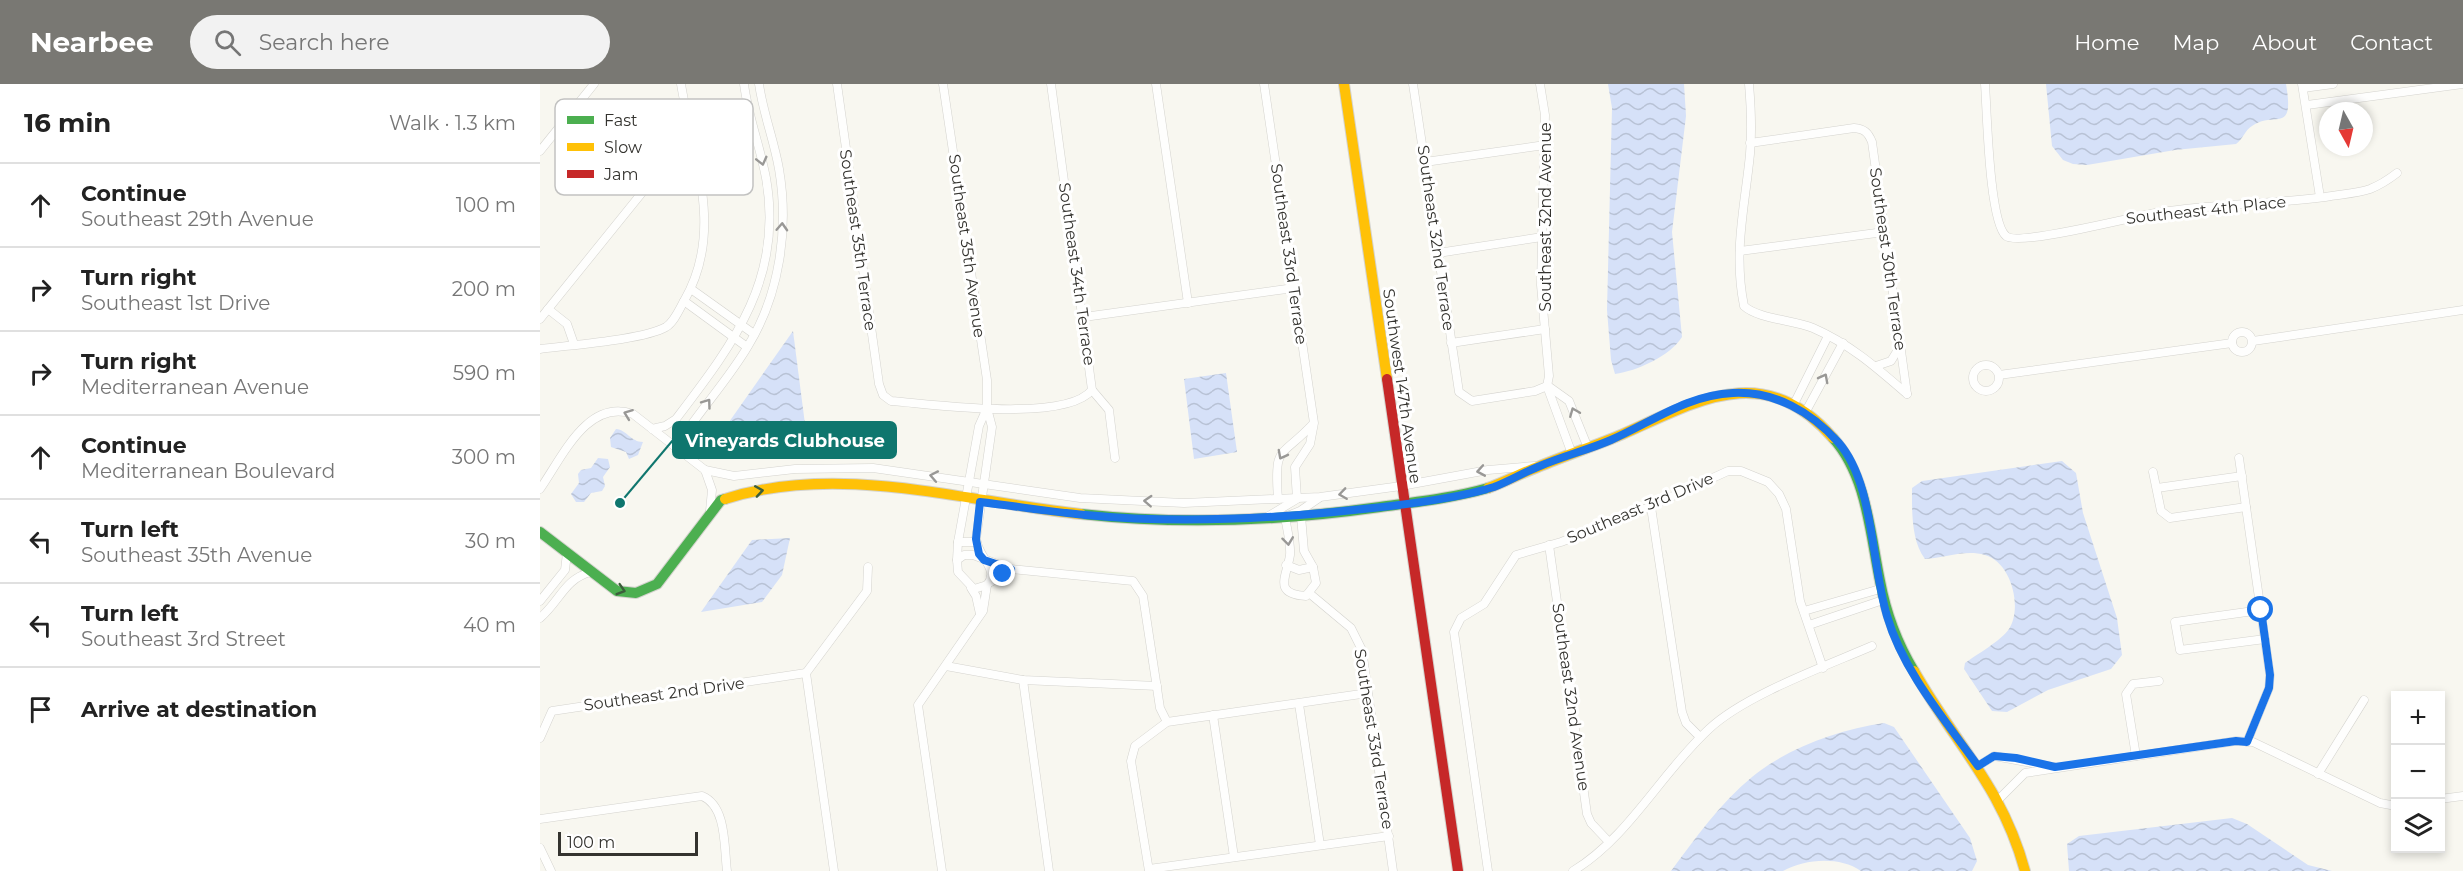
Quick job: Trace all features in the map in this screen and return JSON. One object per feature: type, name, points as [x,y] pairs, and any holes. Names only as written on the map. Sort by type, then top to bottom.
[{"type":"street","points":[[582,99],[594,84]]},
{"type":"street","points":[[681,84],[684,99]]},
{"type":"street","points":[[744,84],[747,99]]},
{"type":"street","points":[[685,454],[684,440],[689,428],[747,347],[772,293],[782,231],[780,170],[764,114],[759,84]]},
{"type":"street","name":"Southeast 35th Terrace","points":[[837,84],[879,384],[883,395],[891,401],[987,408]]},
{"type":"street","name":"Southeast 35th Avenue","points":[[943,84],[987,380],[987,408],[992,427],[976,542],[979,554],[984,560]]},
{"type":"street","name":"Southeast 34th Terrace","points":[[1051,84],[1092,390]]},
{"type":"street","points":[[1156,84],[1188,303]]},
{"type":"street","name":"Southeast 33rd Terrace","points":[[1264,84],[1314,423],[1310,444],[1294,467],[1297,499]]},
{"type":"street","name":"Southwest 147th Avenue","points":[[1344,84],[1458,871]]},
{"type":"street","name":"Southeast 32nd Terrace","points":[[1413,84],[1459,392],[1472,401],[1536,391],[1546,386]]},
{"type":"street","name":"Southeast 32nd Avenue","points":[[1540,84],[1545,115],[1541,285],[1549,376],[1546,386],[1572,454]]},
{"type":"street","points":[[1749,84],[1750,143],[1740,220],[1744,306],[1750,311],[1786,319],[1828,336],[1876,366],[1891,361],[1899,350],[1900,344]]},
{"type":"street","name":"Southeast 4th Place","points":[[1985,84],[1990,157],[1997,212],[2003,234],[2012,240],[2037,238],[2159,212],[2320,197],[2367,190],[2383,184],[2397,173]]},
{"type":"street","points":[[2320,197],[2303,86],[2333,84]]},
{"type":"street","points":[[2307,105],[2397,88],[2463,84]]},
{"type":"street","points":[[652,429],[664,426],[676,419],[735,339],[743,326],[764,268],[769,207],[766,179],[753,123]]},
{"type":"street","name":"Southeast 30th Terrace","points":[[1750,143],[1860,129],[1865,130],[1872,141],[1907,394],[1876,366]]},
{"type":"street","points":[[540,150],[555,132]]},
{"type":"street","points":[[1425,162],[1545,145]]},
{"type":"street","points":[[540,319],[640,195]]},
{"type":"street","points":[[540,349],[647,334],[667,326],[684,301],[699,272],[706,212],[703,195]]},
{"type":"street","points":[[1740,251],[1884,231]]},
{"type":"street","points":[[1438,253],[1542,237]]},
{"type":"street","points":[[1084,317],[1294,288]]},
{"type":"street","points":[[691,289],[754,334]]},
{"type":"street","points":[[684,301],[747,347]]},
{"type":"street","points":[[701,314],[709,302]]},
{"type":"street","points":[[548,309],[567,324],[574,344]]},
{"type":"street","points":[[2253,341],[2463,310]]},
{"type":"street","points":[[1451,343],[1545,329]]},
{"type":"street","points":[[2240,332],[2247,333],[2253,341],[2249,350],[2243,352],[2235,349],[2232,343],[2234,336],[2240,332]]},
{"type":"street","points":[[1793,406],[1828,336]]},
{"type":"street","points":[[1805,413],[1842,343]]},
{"type":"street","points":[[1999,375],[2232,343]]},
{"type":"street","points":[[1546,386],[1569,401],[1588,448]]},
{"type":"street","points":[[987,408],[1004,411],[1075,402],[1086,397],[1092,390],[1109,410],[1115,458]]},
{"type":"street","points":[[540,532],[617,591],[636,593],[657,584],[721,500],[735,494],[787,486],[876,485],[980,502],[1087,515],[1168,519],[1301,516],[1404,505],[1493,487],[1539,466],[1611,440],[1687,402],[1711,395],[1737,393],[1763,395],[1793,406],[1817,421],[1840,444],[1854,465],[1867,510],[1880,589],[1900,647],[1917,679],[2000,798],[2014,827],[2025,871]]},
{"type":"street","name":"Southeast 35th Avenue","points":[[957,560],[965,499],[979,426],[987,408]]},
{"type":"street","points":[[540,489],[588,421],[603,413],[623,410],[633,414],[705,470],[734,476],[795,469],[873,468],[907,471],[982,486],[1080,498],[1150,501],[1297,499],[1401,486],[1488,470],[1539,466]]},
{"type":"street","points":[[1278,499],[1276,467],[1279,456],[1283,449],[1314,423]]},
{"type":"street","points":[[2240,459],[2270,675],[2269,688],[2247,742]]},
{"type":"street","points":[[705,470],[712,490],[709,515]]},
{"type":"street","name":"Southeast 3rd Drive","points":[[1488,871],[1454,632],[1461,618],[1484,604],[1516,555],[1651,507],[1728,471],[1755,475],[1768,482],[1779,494],[1786,509],[1795,577],[1823,668]]},
{"type":"street","points":[[2153,472],[2161,511],[2170,518],[2246,507]]},
{"type":"street","points":[[2157,488],[2242,476]]},
{"type":"street","points":[[1285,517],[1300,511],[1320,497]]},
{"type":"street","points":[[1267,517],[1297,499]]},
{"type":"street","points":[[1651,507],[1682,712],[1686,723],[1700,737]]},
{"type":"street","points":[[1301,516],[1304,551],[1313,567],[1316,583],[1309,593]]},
{"type":"street","name":"Southeast 33rd Terrace","points":[[1285,517],[1290,554],[1283,578],[1285,587],[1297,595],[1309,593],[1351,628],[1358,638],[1393,871]]},
{"type":"street","points":[[958,542],[976,542]]},
{"type":"street","name":"Southeast 32nd Avenue","points":[[1549,545],[1587,814],[1591,823],[1609,842]]},
{"type":"street","points":[[540,601],[565,570],[567,553]]},
{"type":"street","points":[[980,614],[976,596],[958,572],[957,560],[969,554],[1011,569],[1133,581],[1143,596],[1160,708],[1167,722]]},
{"type":"street","points":[[942,871],[918,705],[984,607],[992,569],[984,560]]},
{"type":"street","points":[[1286,565],[1299,570],[1313,567]]},
{"type":"street","points":[[834,871],[806,673],[867,591],[868,567]]},
{"type":"street","points":[[971,588],[978,590],[1011,569]]},
{"type":"street","points":[[540,618],[551,609],[575,576],[591,572]]},
{"type":"street","points":[[1804,611],[1880,589]]},
{"type":"street","points":[[1809,625],[1883,600]]},
{"type":"street","points":[[1828,604],[1833,617]]},
{"type":"street","points":[[2261,610],[2175,622],[2180,650],[2265,639]]},
{"type":"street","points":[[1573,871],[1594,858],[1700,737],[1739,709],[1872,646]]},
{"type":"street","points":[[946,666],[1023,680],[1157,686]]},
{"type":"street","name":"Southeast 2nd Drive","points":[[540,738],[552,711],[806,673]]},
{"type":"street","points":[[1023,680],[1049,871]]},
{"type":"street","points":[[2136,756],[2126,694],[2133,684],[2159,681]]},
{"type":"street","points":[[1368,693],[1167,722],[1135,746],[1131,761],[1149,870],[1389,836]]},
{"type":"street","points":[[2318,774],[2364,700]]},
{"type":"street","points":[[1299,704],[1320,845]]},
{"type":"street","points":[[1213,715],[1234,857]]},
{"type":"street","points":[[2000,798],[2025,773],[2055,767],[2253,742],[2380,803],[2391,805]]},
{"type":"street","points":[[1978,766],[1994,756],[2055,767]]},
{"type":"street","points":[[2024,760],[2025,773]]},
{"type":"street","points":[[540,819],[692,796],[709,799],[716,806],[720,815],[727,871]]},
{"type":"street","points":[[2445,798],[2463,796]]},
{"type":"street","points":[[540,848],[551,871]]},
{"type":"water","points":[[1608,84],[1684,84],[1686,116],[1672,232],[1682,337],[1670,350],[1652,361],[1633,370],[1615,374],[1611,360],[1607,310],[1612,108]]},
{"type":"water","points":[[2046,84],[2286,84],[2288,110],[2281,118],[2252,126],[2236,144],[2175,150],[2087,165],[2073,164],[2063,160],[2052,146]]},
{"type":"water","points":[[793,331],[806,432],[733,441],[722,432]]},
{"type":"water","points":[[1226,373],[1237,452],[1194,459],[1184,379]]},
{"type":"water","points":[[616,429],[643,442],[638,455],[629,459],[626,452],[611,447],[610,438]]},
{"type":"water","points":[[598,458],[608,459],[610,467],[603,477],[605,486],[602,491],[591,493],[584,502],[576,502],[571,494],[579,483],[578,474],[581,470],[591,468]]},
{"type":"water","points":[[2062,461],[2076,473],[2083,513],[2117,618],[2122,655],[2111,669],[2048,690],[2007,712],[1992,711],[1964,669],[1965,663],[2009,629],[2015,609],[2012,586],[2002,566],[1985,555],[1962,553],[1925,559],[1920,552],[1915,534],[1912,488],[1922,481]]},
{"type":"water","points":[[790,538],[782,575],[762,602],[701,612],[752,540]]},
{"type":"water","points":[[1884,723],[1894,727],[1970,838],[1977,861],[1972,871],[1861,871],[1843,863],[1822,861],[1801,864],[1783,871],[1671,871],[1719,810],[1740,787],[1766,766],[1815,741],[1849,730]]},
{"type":"water","points":[[2232,818],[2247,824],[2308,865],[2332,871],[2069,871],[2067,844],[2079,836]]},
{"type":"traffic: fast","points":[[1833,438],[1844,453],[1860,487],[1866,506],[1885,605],[1897,639],[1914,671]]},
{"type":"traffic: fast","points":[[1081,514],[1156,520],[1230,520],[1305,516],[1448,497],[1488,488]]},
{"type":"traffic: fast","points":[[540,532],[617,591],[636,593],[657,584],[721,500],[725,499]]},
{"type":"traffic: slow","points":[[1344,84],[1387,379]]},
{"type":"traffic: slow","points":[[1488,488],[1678,409],[1731,394],[1757,393],[1782,400],[1808,414],[1833,438]]},
{"type":"traffic: slow","points":[[725,499],[769,489],[813,484],[858,484],[948,494],[1081,514]]},
{"type":"traffic: slow","points":[[1914,671],[1991,790],[2004,814],[2025,871]]},
{"type":"traffic: jam","points":[[1387,379],[1458,871]]},
{"type":"place","name":"Vineyards Clubhouse","points":[[620,503]]},
{"type":"route","points":[[1003,574],[1011,569],[984,560],[977,549],[980,502],[1087,515],[1168,519],[1285,517],[1404,505],[1493,487],[1539,466],[1611,440],[1687,402],[1711,395],[1737,393],[1763,395],[1788,402],[1817,421],[1840,444],[1854,465],[1867,510],[1870,540],[1887,618],[1917,679],[1978,766],[1994,756],[2016,758],[2055,767],[2236,741],[2247,742],[2269,688],[2270,675],[2261,610]]}]
